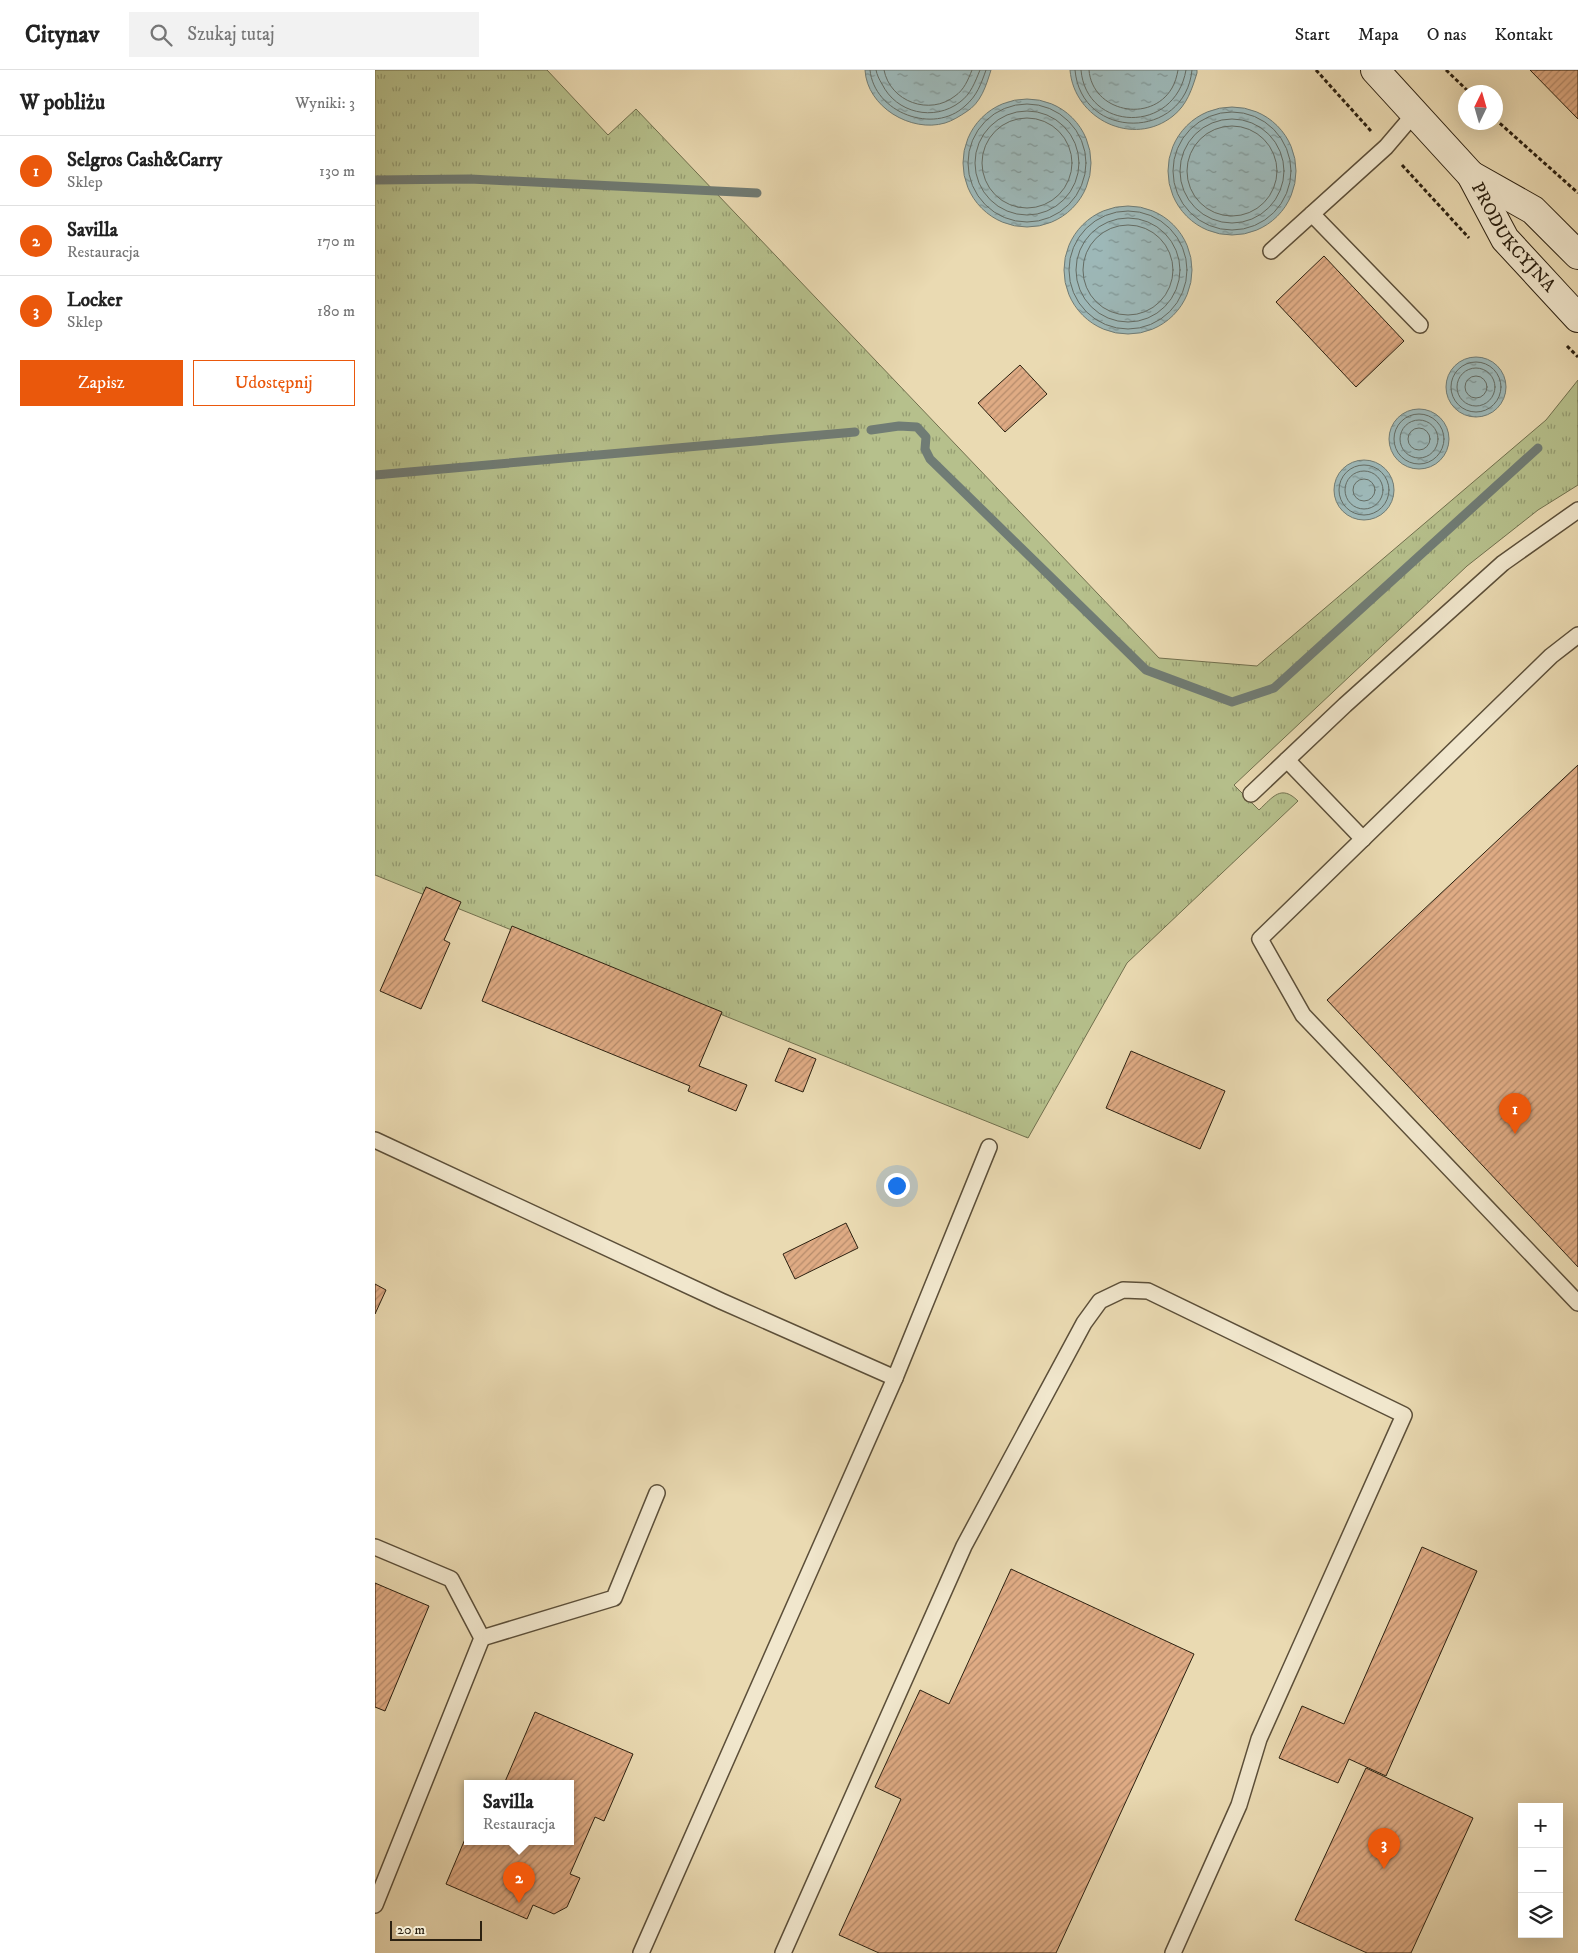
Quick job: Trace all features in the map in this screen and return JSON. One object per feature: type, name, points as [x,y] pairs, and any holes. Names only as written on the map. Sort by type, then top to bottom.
[{"type":"street","name":"PRODUKCYJNA","points":[[1375,70],[1471,175],[1505,239],[1578,318]]},
{"type":"street","name":"PRODUKCYJNA","points":[[1471,175],[1533,210],[1578,255]]},
{"type":"lane","points":[[1271,251],[1386,147],[1415,113]]},
{"type":"lane","points":[[1312,214],[1420,326]]},
{"type":"lane","points":[[1251,794],[1345,705],[1503,563],[1578,510]]},
{"type":"lane","points":[[1578,635],[1551,656],[1260,939],[1303,1016],[1578,1303]]},
{"type":"lane","points":[[1287,760],[1363,840]]},
{"type":"lane","points":[[375,1140],[721,1301],[895,1378]]},
{"type":"lane","points":[[641,1953],[895,1378],[989,1148]]},
{"type":"lane","points":[[783,1953],[964,1546],[1084,1323],[1100,1301],[1123,1290],[1148,1291],[1404,1415],[1259,1739],[1239,1805],[1173,1953]]},
{"type":"lane","points":[[482,1638],[614,1598],[657,1493]]},
{"type":"lane","points":[[375,1547],[451,1578],[482,1638],[375,1905]]},
{"type":"path","points":[[1316,70],[1472,241]]},
{"type":"path","points":[[1446,70],[1462,85]]},
{"type":"path","points":[[1503,126],[1578,193]]},
{"type":"path","points":[[1565,343],[1578,357]]},
{"type":"green space","points":[[375,70],[547,70],[608,135],[636,109],[1159,658],[1257,666],[1546,420],[1578,380],[1578,485],[1538,510],[1467,566],[1234,785],[1259,810],[1277,794],[1287,793],[1298,801],[1127,963],[1028,1138],[375,875]]},
{"type":"water","points":[[865,70],[991,70],[976,104],[950,121],[932,125],[918,124],[905,120],[882,106],[868,83]]},
{"type":"water","points":[[1070,70],[1197,70],[1197,73],[1188,96],[1178,112],[1157,125],[1141,129],[1124,128],[1108,123],[1094,115],[1082,102],[1074,87]]},
{"type":"water","points":[[1027,99],[1051,104],[1072,118],[1086,139],[1091,163],[1086,187],[1072,208],[1051,222],[1027,227],[1003,222],[982,208],[968,187],[963,163],[968,139],[982,118],[1003,104]]},
{"type":"water","points":[[1232,107],[1256,112],[1277,126],[1291,147],[1296,171],[1291,195],[1277,216],[1256,230],[1232,235],[1208,230],[1187,216],[1173,195],[1168,171],[1173,147],[1187,126],[1208,112]]},
{"type":"water","points":[[1128,206],[1152,211],[1173,225],[1187,246],[1192,270],[1187,294],[1173,315],[1152,329],[1128,334],[1104,329],[1083,315],[1069,294],[1064,270],[1069,246],[1083,225],[1104,211]]},
{"type":"water","points":[[1470,357],[1482,357],[1493,362],[1501,370],[1506,381],[1504,399],[1493,412],[1482,417],[1470,417],[1459,412],[1451,404],[1446,393],[1446,381],[1451,370],[1459,362]]},
{"type":"water","points":[[1413,409],[1425,409],[1436,414],[1444,422],[1449,433],[1447,451],[1436,464],[1425,469],[1413,469],[1402,464],[1394,456],[1389,445],[1389,433],[1394,422],[1402,414]]},
{"type":"water","points":[[1358,460],[1370,460],[1381,465],[1389,473],[1394,484],[1392,502],[1381,515],[1370,520],[1358,520],[1347,515],[1339,507],[1334,496],[1334,484],[1339,473],[1347,465]]},
{"type":"building","points":[[1530,70],[1578,70],[1578,119]]},
{"type":"building","points":[[1324,256],[1404,341],[1356,387],[1276,302]]},
{"type":"building","points":[[1020,365],[1047,394],[1005,432],[978,403]]},
{"type":"building","points":[[1578,765],[1578,1267],[1327,1000]]},
{"type":"building","points":[[426,887],[461,902],[444,940],[450,943],[421,1009],[380,991]]},
{"type":"building","points":[[512,926],[722,1012],[699,1066],[747,1085],[736,1111],[688,1091],[690,1086],[482,1001]]},
{"type":"building","points":[[789,1048],[816,1059],[803,1092],[775,1081]]},
{"type":"building","points":[[1131,1051],[1225,1091],[1200,1149],[1106,1108]]},
{"type":"building","points":[[846,1223],[858,1248],[795,1279],[783,1254]]},
{"type":"building","points":[[375,1284],[386,1290],[375,1314]]},
{"type":"building","points":[[1422,1547],[1477,1571],[1386,1776],[1349,1759],[1338,1783],[1279,1758],[1302,1706],[1344,1724]]},
{"type":"building","points":[[1011,1569],[1194,1654],[1056,1953],[879,1953],[839,1935],[901,1799],[875,1787],[920,1690],[949,1704]]},
{"type":"building","points":[[375,1583],[429,1606],[385,1711],[375,1707]]},
{"type":"building","points":[[535,1712],[633,1754],[604,1821],[595,1817],[570,1874],[580,1878],[567,1907],[554,1914],[533,1905],[527,1919],[446,1884],[464,1841],[464,1845],[574,1845],[574,1780],[506,1780]]},
{"type":"building","points":[[1366,1768],[1473,1818],[1411,1953],[1367,1953],[1295,1920]]},
{"type":"waterway","points":[[375,180],[470,179],[757,193]]},
{"type":"waterway","points":[[871,430],[899,426],[917,427],[926,437],[925,449],[930,459],[1146,670],[1232,702],[1274,688],[1538,448]]},
{"type":"waterway","points":[[375,475],[855,432]]},
{"type":"place","name":"Selgros Cash&Carry","points":[[1515,1134]]},
{"type":"place","name":"Locker","points":[[1384,1869]]},
{"type":"place","name":"Savilla","points":[[519,1903]]}]
